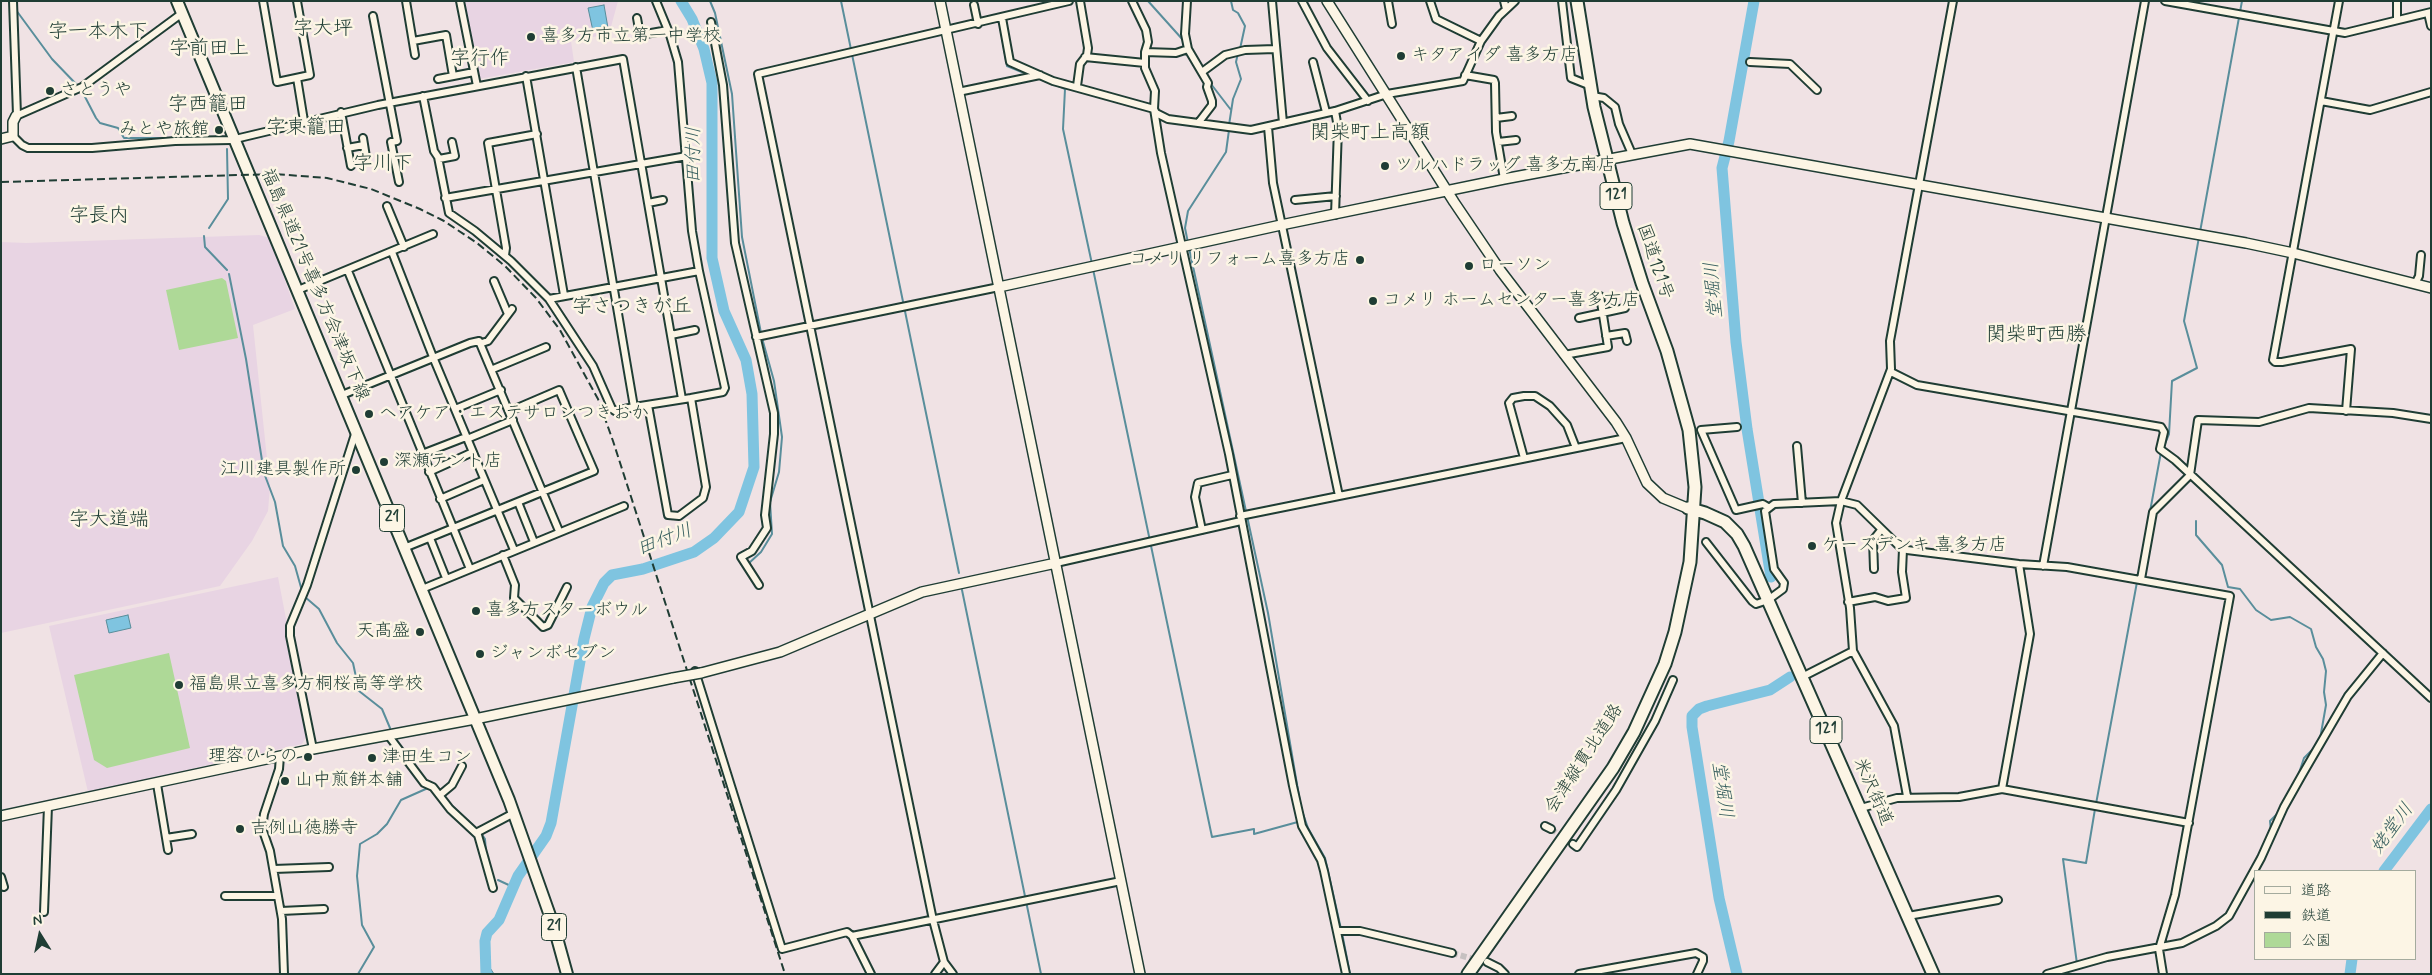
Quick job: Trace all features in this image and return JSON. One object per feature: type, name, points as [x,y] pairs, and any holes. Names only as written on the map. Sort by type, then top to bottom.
[{"type":"highway","name":"国道121号","points":[[1577,1],[1591,91],[1606,160],[1641,282],[1667,351],[1688,422],[1694,468],[1691,508]]},
{"type":"highway","name":"国道121号","points":[[1677,386],[1691,508]]},
{"type":"highway","points":[[1688,422],[1701,430]]},
{"type":"highway","points":[[1690,437],[1701,430]]},
{"type":"highway","name":"米沢街道","points":[[1691,508],[1724,522],[1737,534],[1933,974]]},
{"type":"highway","name":"会津縦貫北道路","points":[[1459,974],[1602,771],[1622,740],[1644,698],[1659,661],[1675,608],[1691,508]]},
{"type":"highway","name":"会津縦貫北道路","points":[[1468,974],[1613,768],[1648,704],[1665,664],[1681,609],[1690,562],[1691,508]]},
{"type":"main road","name":"福島県道21号喜多方会津坂下線","points":[[177,1],[342,394],[514,813],[554,927],[567,974]]},
{"type":"street","points":[[13,1],[16,116],[13,122],[15,138]]},
{"type":"street","points":[[263,1],[277,82],[310,75],[297,1]]},
{"type":"street","points":[[406,1],[415,55]]},
{"type":"street","points":[[460,1],[477,86]]},
{"type":"street","points":[[423,96],[434,151],[439,159],[446,206],[450,215],[475,231],[505,255],[549,299],[593,366],[612,409],[615,411],[723,392],[725,388],[699,271],[689,203],[687,156],[678,62],[656,1]]},
{"type":"street","points":[[940,1],[1140,974]]},
{"type":"street","points":[[953,974],[944,962],[933,920],[871,612],[758,74],[978,24],[1069,1]]},
{"type":"street","points":[[1077,86],[1080,64],[1088,55],[1087,36],[1080,1]]},
{"type":"street","points":[[1132,1],[1146,30],[1148,42],[1145,52],[1145,63],[1147,75],[1155,91],[1154,109],[1161,153],[1232,475],[1302,826],[1321,860],[1346,974]]},
{"type":"street","points":[[1187,1],[1185,34],[1188,49],[1208,83],[1207,87],[1212,105],[1198,122]]},
{"type":"street","points":[[1272,1],[1275,48],[1284,123]]},
{"type":"street","points":[[1302,1],[1327,48],[1368,101]]},
{"type":"street","points":[[1327,1],[1446,191],[1500,270],[1626,438],[1647,483],[1663,498],[1691,508]]},
{"type":"street","points":[[1388,1],[1392,24]]},
{"type":"street","points":[[1430,1],[1436,19],[1481,41]]},
{"type":"street","points":[[1504,1],[1506,9]]},
{"type":"street","points":[[1002,18],[1010,62],[1041,75],[1154,109],[1156,113],[1168,118],[1250,130],[1335,111],[1387,94],[1463,81],[1481,41],[1506,9],[1515,1]]},
{"type":"street","points":[[1562,1],[1571,78],[1615,107],[1619,124],[1632,154]]},
{"type":"street","points":[[1907,796],[1894,726],[1852,651],[1848,602],[1836,528],[1841,501],[1891,372],[1890,341],[1953,1]]},
{"type":"street","points":[[2044,566],[2146,1]]},
{"type":"street","points":[[2165,1],[2333,32],[2350,33],[2429,12],[2431,26]]},
{"type":"street","points":[[2339,1],[2273,360],[2275,362],[2282,362],[2351,350],[2346,411]]},
{"type":"street","points":[[2396,1],[2398,20]]},
{"type":"street","points":[[974,5],[978,24]]},
{"type":"street","points":[[16,116],[82,87],[181,14]]},
{"type":"street","points":[[373,16],[390,102],[396,141],[391,142],[399,182]]},
{"type":"street","points":[[637,18],[640,35],[668,30]]},
{"type":"street","points":[[711,22],[722,74],[736,243],[756,338],[772,397],[774,434],[764,515],[767,528],[752,551],[741,557],[759,585]]},
{"type":"street","points":[[413,41],[446,35],[454,76]]},
{"type":"street","points":[[1202,72],[1225,55],[1245,50],[1275,48]]},
{"type":"street","points":[[1145,52],[1176,53],[1188,49]]},
{"type":"street","points":[[1086,57],[1145,63]]},
{"type":"street","points":[[1,139],[15,138],[28,148],[92,148],[235,139],[341,112],[623,59],[682,399]]},
{"type":"street","points":[[1313,62],[1326,112]]},
{"type":"street","points":[[1750,62],[1790,64],[1817,90]]},
{"type":"street","points":[[576,68],[634,407]]},
{"type":"street","points":[[438,79],[474,72]]},
{"type":"street","points":[[958,92],[1041,75]]},
{"type":"street","points":[[1465,75],[1494,80],[1498,142],[1504,179]]},
{"type":"street","points":[[526,76],[564,295]]},
{"type":"street","points":[[297,78],[304,122]]},
{"type":"street","points":[[2321,101],[2370,110],[2431,92]]},
{"type":"street","points":[[1335,111],[1338,135],[1335,215]]},
{"type":"street","points":[[341,112],[351,166]]},
{"type":"street","points":[[1496,118],[1512,116]]},
{"type":"street","points":[[1268,127],[1271,170],[1281,225],[1339,496]]},
{"type":"street","points":[[505,255],[506,248],[488,143],[537,134]]},
{"type":"street","points":[[1498,142],[1516,140]]},
{"type":"street","points":[[347,148],[364,141],[366,157]]},
{"type":"street","points":[[439,159],[455,156],[452,142]]},
{"type":"street","points":[[756,338],[1281,225],[1504,179],[1690,144],[2294,253],[2431,288]]},
{"type":"street","points":[[446,198],[687,156]]},
{"type":"street","points":[[1295,200],[1336,196]]},
{"type":"street","points":[[648,203],[663,200]]},
{"type":"street","points":[[387,206],[404,247]]},
{"type":"street","points":[[298,290],[433,234]]},
{"type":"street","points":[[392,252],[433,357],[514,550]]},
{"type":"street","points":[[2415,284],[2419,276],[2421,256]]},
{"type":"street","points":[[348,270],[470,569]]},
{"type":"street","points":[[549,299],[699,271]]},
{"type":"street","points":[[342,394],[474,341],[482,343],[488,341],[510,311],[494,281]]},
{"type":"street","points":[[1564,355],[1608,347],[1600,296]]},
{"type":"street","points":[[1578,318],[1625,308]]},
{"type":"street","points":[[671,334],[695,330]]},
{"type":"street","points":[[1606,336],[1626,333],[1627,340]]},
{"type":"street","points":[[482,343],[560,531]]},
{"type":"street","points":[[493,369],[546,347]]},
{"type":"street","points":[[1891,372],[1917,385],[2161,427],[2164,432],[2160,449],[2176,460],[2431,698]]},
{"type":"street","points":[[455,409],[501,390]]},
{"type":"street","points":[[404,548],[594,471],[559,390],[510,411]]},
{"type":"street","points":[[1524,458],[1509,402],[1520,397],[1534,396],[1550,406],[1567,426],[1576,448]]},
{"type":"street","points":[[648,405],[668,515],[679,516],[703,498],[706,487],[691,398]]},
{"type":"street","points":[[2140,579],[2153,512],[2190,475],[2198,420],[2259,422],[2309,408],[2393,413],[2431,419]]},
{"type":"street","points":[[422,454],[513,420]]},
{"type":"street","points":[[1736,427],[1701,430],[1736,510],[1774,504],[1841,501],[1857,506],[1902,549],[1929,554],[2019,564],[2067,567],[2230,597],[2175,895],[2159,948],[2163,974]]},
{"type":"street","points":[[313,749],[290,636],[290,626],[307,585],[356,430]]},
{"type":"street","points":[[1,816],[313,749],[475,719],[549,702],[673,678],[780,652],[903,598],[945,586],[1202,530],[1240,519],[1339,496],[1626,438]]},
{"type":"street","points":[[1797,446],[1802,503]]},
{"type":"street","points":[[429,472],[473,452]]},
{"type":"street","points":[[1202,530],[1195,497],[1198,483],[1232,475]]},
{"type":"street","points":[[440,499],[484,480]]},
{"type":"street","points":[[518,502],[534,542]]},
{"type":"street","points":[[422,589],[624,506]]},
{"type":"street","points":[[1706,542],[1752,601],[1758,604],[1768,600],[1783,589],[1784,583],[1774,569],[1763,506]]},
{"type":"street","points":[[1874,569],[1873,540],[1882,530]]},
{"type":"street","points":[[430,538],[446,578]]},
{"type":"street","points":[[1848,602],[1875,597],[1888,600],[1906,598],[1902,572],[1902,549]]},
{"type":"street","points":[[503,555],[516,585],[514,598],[542,627],[548,625],[567,587]]},
{"type":"street","points":[[2002,789],[2030,634],[2019,564]]},
{"type":"street","points":[[1802,677],[1852,651]]},
{"type":"street","points":[[2047,974],[2107,957],[2187,941],[2216,926],[2231,914],[2302,775],[2348,696],[2383,653]]},
{"type":"street","points":[[698,672],[782,949],[847,932],[852,936],[871,974]]},
{"type":"street","points":[[1573,844],[1577,847],[1616,790],[1655,722],[1673,680]]},
{"type":"street","points":[[388,735],[424,783],[433,787],[450,809],[476,832],[482,840],[483,854],[493,888]]},
{"type":"street","points":[[280,756],[279,769],[264,814],[262,828],[274,869],[281,911],[284,974]]},
{"type":"street","points":[[440,795],[452,785],[462,766]]},
{"type":"street","points":[[157,784],[168,850]]},
{"type":"street","points":[[1860,808],[1897,798],[1959,797],[2002,789],[2189,823]]},
{"type":"street","points":[[44,912],[48,806]]},
{"type":"street","points":[[476,832],[514,813]]},
{"type":"street","points":[[166,838],[192,834]]},
{"type":"street","points":[[274,869],[329,867]]},
{"type":"street","points":[[1,877],[4,887]]},
{"type":"street","points":[[852,936],[1121,881]]},
{"type":"street","points":[[225,896],[278,896]]},
{"type":"street","points":[[1908,916],[1998,900]]},
{"type":"street","points":[[281,911],[324,909]]},
{"type":"street","points":[[1337,931],[1360,931],[1452,953]]},
{"type":"street","points":[[1579,974],[1696,953],[1703,957],[1697,974]]},
{"type":"street","points":[[935,974],[944,962]]},
{"type":"street","points":[[1487,962],[1496,966],[1505,974]]},
{"type":"street","points":[[1493,974],[1496,966]]},
{"type":"shaded area","name":"喜多方市立第一中学校","points":[[464,1],[618,1],[609,34],[571,41],[574,62],[479,79]]},
{"type":"shaded area","points":[[259,235],[270,238],[295,309],[253,325],[270,487],[268,511],[252,541],[220,586],[1,633],[1,242],[26,243]]},
{"type":"shaded area","name":"福島県立喜多方桐桜高等学校","points":[[278,577],[287,624],[285,633],[306,737],[302,744],[88,792],[49,626]]},
{"type":"green space","points":[[222,278],[226,281],[238,338],[179,350],[166,290]]},
{"type":"green space","points":[[169,653],[190,748],[107,768],[94,760],[74,675]]},
{"type":"water","points":[[604,5],[608,28],[593,31],[588,8]]},
{"type":"water","points":[[128,615],[131,628],[109,633],[106,620]]},
{"type":"water","points":[[487,943],[487,963],[494,974],[484,974],[483,955]]},
{"type":"waterway","name":"田付川","points":[[486,974],[485,941],[487,933],[499,920],[518,876],[546,836],[551,823],[584,639],[592,607],[604,583],[612,575],[643,569],[694,552],[714,538],[739,512],[754,467],[752,394],[746,360],[724,311],[712,258],[712,83],[704,49],[692,19],[681,1]]},
{"type":"waterway","points":[[710,1],[715,13],[732,94],[742,237],[761,333]]},
{"type":"waterway","points":[[841,1],[959,573]]},
{"type":"waterway","points":[[1148,1],[1183,40]]},
{"type":"waterway","points":[[1231,1],[1233,10],[1238,13],[1245,26],[1240,49]]},
{"type":"waterway","name":"堂堀川","points":[[1754,1],[1729,141],[1722,168],[1736,342],[1747,429],[1771,577]]},
{"type":"waterway","points":[[2200,232],[2242,1]]},
{"type":"waterway","points":[[16,10],[52,59],[77,85]]},
{"type":"waterway","points":[[999,20],[1007,66],[1029,75]]},
{"type":"waterway","points":[[1229,125],[1233,99],[1241,79],[1236,62],[1238,53]]},
{"type":"waterway","points":[[1038,78],[1047,82]]},
{"type":"waterway","points":[[1054,84],[1065,89],[1063,129],[1092,264]]},
{"type":"waterway","points":[[1211,84],[1231,110]]},
{"type":"waterway","points":[[82,91],[100,123],[118,128],[124,138],[170,138]]},
{"type":"waterway","points":[[1188,243],[1185,228],[1188,211],[1226,152],[1229,130]]},
{"type":"waterway","points":[[212,137],[225,138]]},
{"type":"waterway","points":[[209,228],[228,199],[227,149]]},
{"type":"waterway","points":[[204,236],[205,247],[227,270]]},
{"type":"waterway","points":[[2164,446],[2169,434],[2172,381],[2197,368],[2184,321],[2199,237]]},
{"type":"waterway","points":[[1189,248],[1268,613],[1301,808],[1308,828],[1325,858],[1341,929]]},
{"type":"waterway","points":[[1093,269],[1212,837],[1254,829],[1254,834],[1305,820]]},
{"type":"waterway","points":[[229,274],[246,359],[264,473],[275,502],[283,546],[295,566],[302,591]]},
{"type":"waterway","points":[[748,564],[761,552],[772,534],[770,502],[779,472],[782,437],[774,381],[762,338]]},
{"type":"waterway","points":[[2096,804],[2161,452]]},
{"type":"waterway","points":[[2196,521],[2196,535],[2222,565],[2228,587],[2240,589],[2256,610],[2271,620],[2290,617],[2311,629],[2326,671],[2324,692],[2326,705],[2320,739]]},
{"type":"waterway","points":[[962,590],[1041,974]]},
{"type":"waterway","points":[[305,597],[319,609],[337,643],[353,663],[359,691],[382,709],[390,728]]},
{"type":"waterway","name":"堂堀川","points":[[1737,974],[1719,898],[1692,727],[1692,716],[1699,709],[1707,706],[1770,690],[1790,677]]},
{"type":"waterway","points":[[2298,776],[2304,758],[2315,747]]},
{"type":"waterway","points":[[358,974],[374,947],[362,925],[357,876],[360,844],[377,834],[387,824],[401,800],[428,788]]},
{"type":"waterway","points":[[450,804],[478,830]]},
{"type":"waterway","points":[[2077,964],[2063,859],[2086,863],[2095,809]]},
{"type":"waterway","name":"姥堂川","points":[[2385,870],[2431,809]]},
{"type":"waterway","points":[[2271,832],[2270,821],[2278,813]]},
{"type":"waterway","points":[[481,833],[485,839],[486,852]]},
{"type":"waterway","points":[[498,880],[513,887]]},
{"type":"waterway","points":[[2188,937],[2210,926]]},
{"type":"waterway","points":[[1342,933],[1350,974]]},
{"type":"waterway","points":[[2164,942],[2174,942]]},
{"type":"waterway","name":"姥堂川","points":[[2350,974],[2352,960]]},
{"type":"tunnel","points":[[1551,829],[1573,844]]},
{"type":"tunnel","points":[[1452,953],[1480,961]]},
{"type":"railway","points":[[1,182],[275,174],[327,178],[371,189],[420,209],[444,221],[477,243],[505,266],[536,298],[560,330],[598,399],[785,974]]},
{"type":"place","name":"喜多方市立第一中学校","points":[[531,37]]},
{"type":"place","name":"キタアイダ 喜多方店","points":[[1401,56]]},
{"type":"place","name":"さとうや","points":[[50,91]]},
{"type":"place","name":"みとや旅館","points":[[219,130]]},
{"type":"place","name":"ツルハドラッグ 喜多方南店","points":[[1385,166]]},
{"type":"place","name":"コメリ リフォーム喜多方店","points":[[1360,260]]},
{"type":"place","name":"ローソン","points":[[1469,266]]},
{"type":"place","name":"コメリ ホームセンター喜多方店","points":[[1373,301]]},
{"type":"place","name":"ヘアケア・エステサロンつきおか","points":[[369,414]]},
{"type":"place","name":"深瀬テント店","points":[[384,462]]},
{"type":"place","name":"江川建具製作所","points":[[356,470]]},
{"type":"place","name":"ケーズデンキ 喜多方店","points":[[1812,546]]},
{"type":"place","name":"喜多方スターボウル","points":[[476,611]]},
{"type":"place","name":"天髙盛","points":[[420,632]]},
{"type":"place","name":"ジャンボセブン","points":[[480,654]]},
{"type":"place","name":"福島県立喜多方桐桜高等学校","points":[[179,685]]},
{"type":"place","name":"理容ひらの","points":[[308,757]]},
{"type":"place","name":"津田生コン","points":[[372,758]]},
{"type":"place","name":"山中煎餅本舗","points":[[285,781]]},
{"type":"place","name":"吉例山徳勝寺","points":[[240,829]]},
{"type":"district","name":"字大坪","points":[[323,30]]},
{"type":"district","name":"字一本木下","points":[[98,33]]},
{"type":"district","name":"字前田上","points":[[209,50]]},
{"type":"district","name":"字行作","points":[[480,60]]},
{"type":"district","name":"字西籠田","points":[[208,106]]},
{"type":"district","name":"字東籠田","points":[[306,129]]},
{"type":"district","name":"関柴町上高額","points":[[1370,134]]},
{"type":"district","name":"字川下","points":[[383,165]]},
{"type":"district","name":"字長内","points":[[99,217]]},
{"type":"district","name":"字さつきが丘","points":[[632,308]]},
{"type":"district","name":"関柴町西勝","points":[[2036,336]]},
{"type":"district","name":"字大道端","points":[[109,521]]}]
